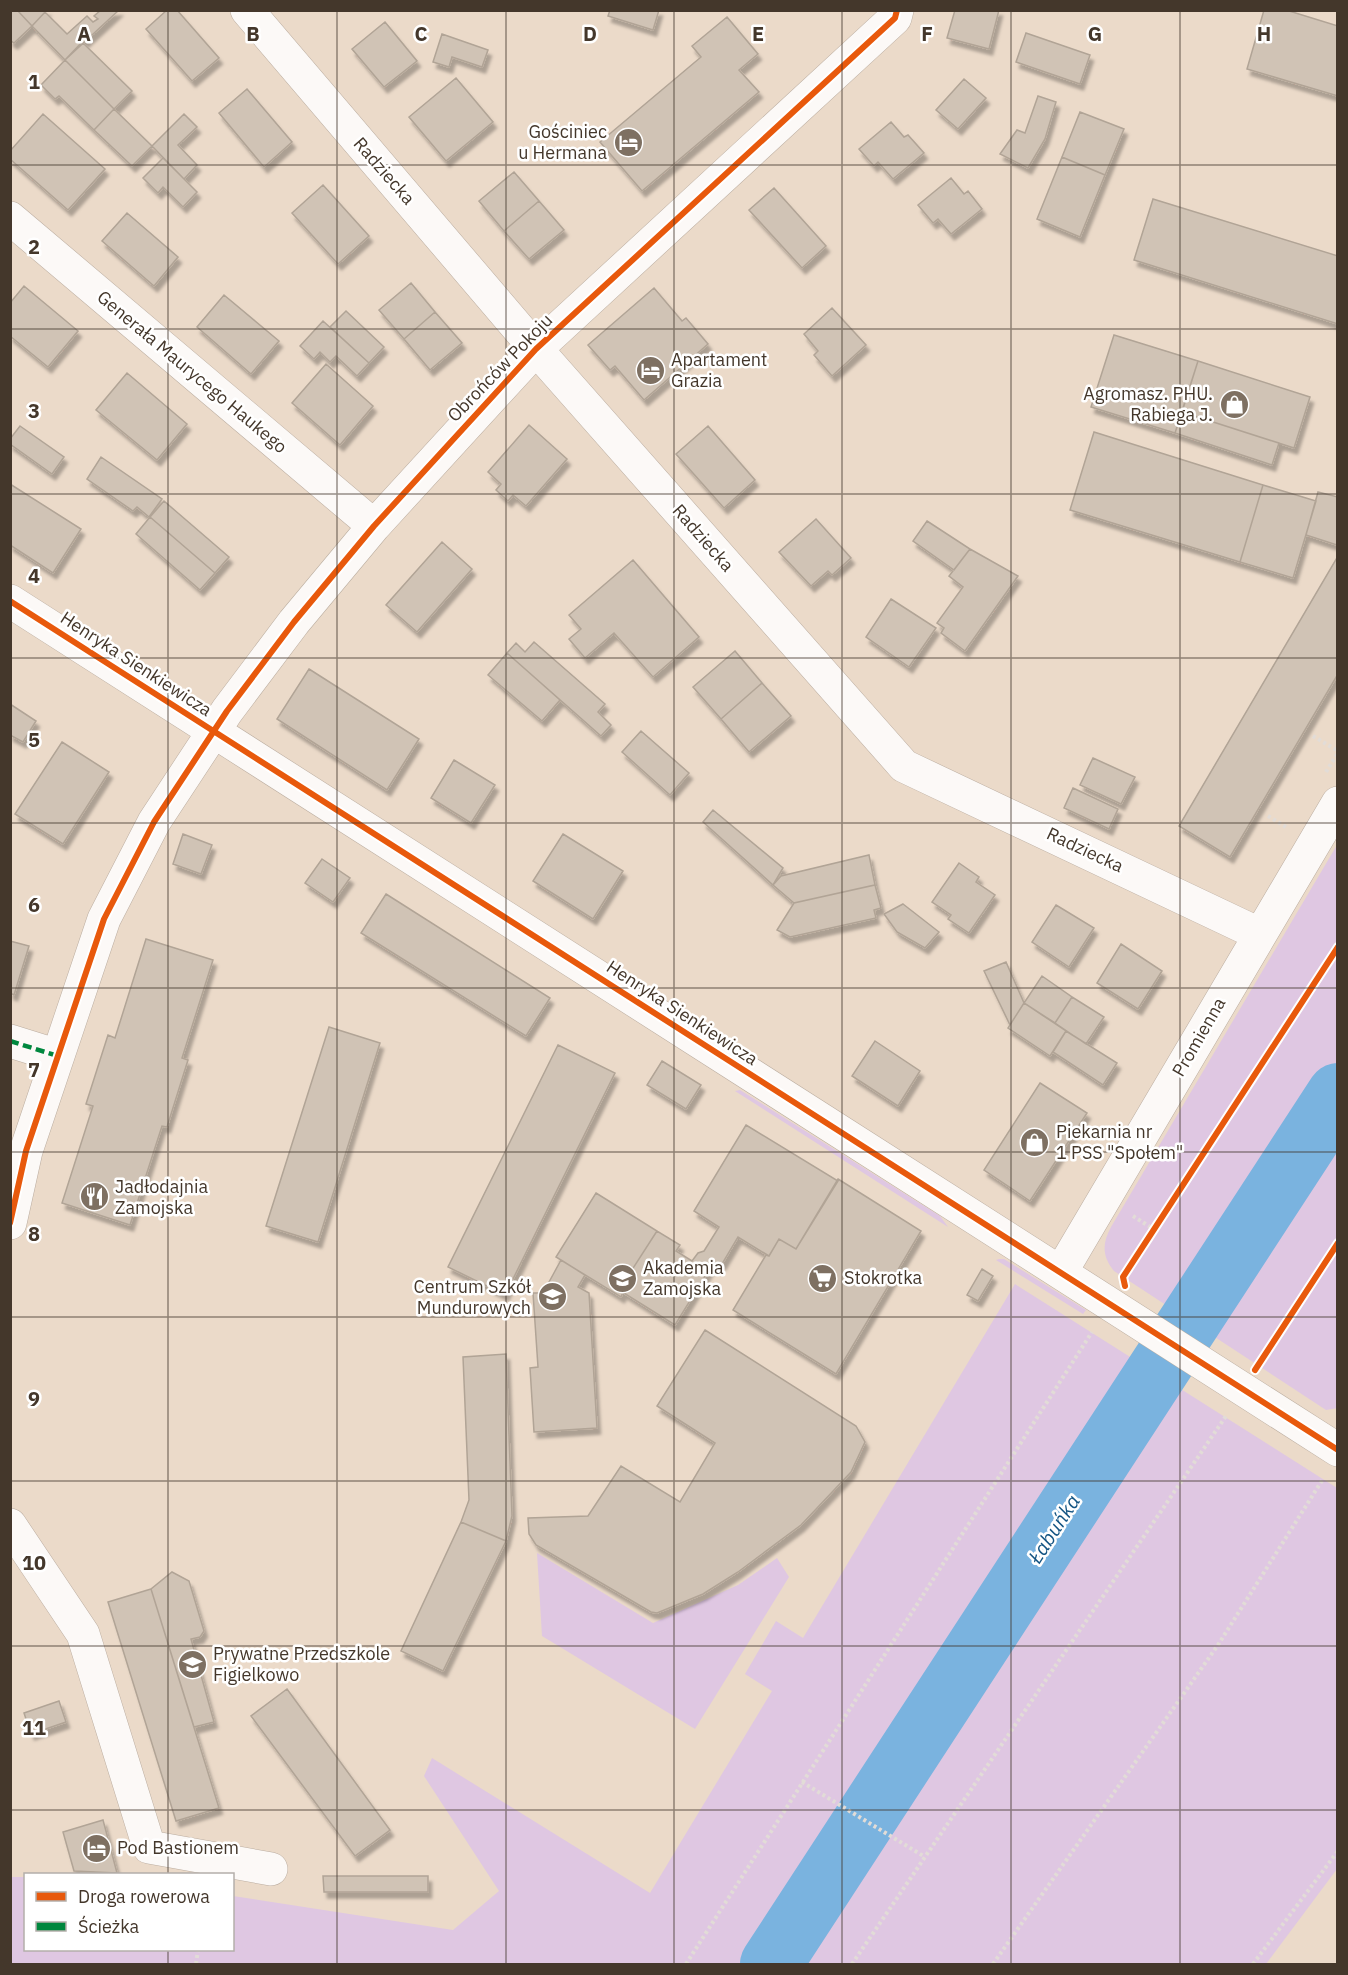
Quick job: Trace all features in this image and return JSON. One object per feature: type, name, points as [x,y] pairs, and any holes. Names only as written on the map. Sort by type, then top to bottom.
[{"type":"street","name":"Radziecka","points":[[247,10],[536,349],[904,766],[1259,934]]},
{"type":"street","name":"Obrońców Pokoju","points":[[10,1223],[20,1173],[104,919],[159,814],[212,732],[281,639],[374,526],[536,349],[888,13]]},
{"type":"street","name":"Generała Maurycego Haukego","points":[[10,218],[374,526]]},
{"type":"street","name":"Henryka Sienkiewicza","points":[[10,601],[1139,1322],[1211,1369],[1333,1460]]},
{"type":"street","name":"Promienna","points":[[1061,1272],[1338,803]]},
{"type":"street","points":[[10,1041],[58,1056]]},
{"type":"street","points":[[10,1525],[83,1635],[149,1847],[271,1869]]},
{"type":"path","points":[[1313,736],[1338,751]]},
{"type":"path","points":[[1268,816],[1292,830]]},
{"type":"path","points":[[1129,1214],[1155,1230]]},
{"type":"path","points":[[686,1965],[1095,1328]]},
{"type":"path","points":[[852,1965],[1232,1407]]},
{"type":"path","points":[[993,1965],[1218,1645],[1333,1460]]},
{"type":"path","points":[[802,1782],[925,1857]]},
{"type":"path","points":[[1253,1965],[1338,1851]]},
{"type":"shaded area","points":[[1337,845],[1338,1408],[1326,1410],[1114,1271],[1105,1255],[1105,1244],[1111,1227]]},
{"type":"shaded area","points":[[740,1090],[940,1216],[948,1227],[735,1091]]},
{"type":"shaded area","points":[[1004,1259],[1086,1310],[1083,1314],[996,1260]]},
{"type":"shaded area","points":[[1015,1284],[1337,1488],[1337,1869],[1266,1964],[11,1964],[11,1877],[24,1877],[24,1951],[234,1951],[234,1896],[453,1930],[499,1891],[424,1776],[432,1758],[650,1893],[772,1691],[745,1674],[776,1621],[803,1638]]},
{"type":"shaded area","points":[[537,1553],[653,1623],[738,1585],[777,1558],[789,1577],[695,1729],[542,1636]]},
{"type":"building","points":[[10,10],[17,10],[32,26],[14,43],[10,40]]},
{"type":"building","points":[[17,10],[47,10],[32,26]]},
{"type":"building","points":[[101,10],[119,10],[65,60],[32,26],[45,12],[67,34],[87,16],[93,22],[98,19],[94,16]]},
{"type":"building","points":[[167,10],[177,10],[219,58],[192,81],[146,29]]},
{"type":"building","points":[[610,10],[659,10],[653,30],[608,16]]},
{"type":"building","points":[[955,10],[999,10],[989,49],[947,38]]},
{"type":"building","points":[[1264,10],[1286,10],[1338,26],[1338,96],[1247,69]]},
{"type":"building","points":[[727,17],[758,54],[739,70],[759,92],[642,191],[600,142],[701,57],[692,46]]},
{"type":"building","points":[[385,22],[417,61],[384,87],[352,49]]},
{"type":"building","points":[[1026,33],[1090,55],[1080,84],[1016,62]]},
{"type":"building","points":[[442,34],[488,50],[482,67],[452,57],[449,67],[433,62]]},
{"type":"building","points":[[82,42],[132,91],[114,109],[65,60]]},
{"type":"building","points":[[65,60],[114,109],[94,130],[59,96],[55,99],[41,85]]},
{"type":"building","points":[[456,78],[493,122],[446,161],[409,117]]},
{"type":"building","points":[[964,79],[986,98],[958,129],[936,110]]},
{"type":"building","points":[[247,89],[292,142],[264,167],[219,113]]},
{"type":"building","points":[[1038,96],[1056,102],[1045,139],[1028,168],[1000,154],[1017,130],[1025,133]]},
{"type":"building","points":[[114,109],[152,146],[132,166],[94,130]]},
{"type":"building","points":[[1080,112],[1124,129],[1105,175],[1062,157]]},
{"type":"building","points":[[43,114],[105,169],[68,210],[10,159],[10,151]]},
{"type":"building","points":[[184,114],[197,127],[178,145],[197,165],[184,179],[152,146]]},
{"type":"building","points":[[891,122],[904,137],[908,135],[924,153],[893,179],[878,162],[874,166],[859,149]]},
{"type":"building","points":[[1062,157],[1105,175],[1080,237],[1037,219]]},
{"type":"building","points":[[163,158],[197,192],[183,207],[163,187],[158,193],[143,178]]},
{"type":"building","points":[[514,172],[539,201],[504,231],[479,201]]},
{"type":"building","points":[[951,178],[964,194],[968,191],[982,209],[951,234],[938,219],[933,223],[918,205]]},
{"type":"building","points":[[323,185],[369,236],[338,264],[292,213]]},
{"type":"building","points":[[774,188],[826,246],[802,268],[749,210]]},
{"type":"building","points":[[1153,199],[1338,256],[1338,324],[1134,260]]},
{"type":"building","points":[[539,201],[564,230],[529,259],[504,231]]},
{"type":"building","points":[[127,213],[178,257],[154,286],[102,241]]},
{"type":"building","points":[[411,283],[435,312],[404,339],[379,310]]},
{"type":"building","points":[[24,286],[78,331],[48,367],[10,336],[10,303]]},
{"type":"building","points":[[654,288],[682,321],[686,318],[708,344],[644,400],[615,366],[610,370],[588,345]]},
{"type":"building","points":[[224,295],[279,341],[251,374],[197,327]]},
{"type":"building","points":[[832,308],[866,345],[832,376],[814,355],[818,351],[804,334]]},
{"type":"building","points":[[346,311],[384,347],[369,363],[330,327]]},
{"type":"building","points":[[435,312],[462,343],[430,370],[404,339]]},
{"type":"building","points":[[323,321],[369,363],[357,376],[336,356],[330,362],[320,352],[314,359],[300,346]]},
{"type":"building","points":[[1114,335],[1198,361],[1175,433],[1091,407]]},
{"type":"building","points":[[1198,361],[1310,397],[1294,448],[1182,412]]},
{"type":"building","points":[[326,364],[373,406],[340,445],[292,403]]},
{"type":"building","points":[[127,373],[187,424],[157,460],[96,410]]},
{"type":"building","points":[[1182,412],[1279,443],[1272,465],[1175,433]]},
{"type":"building","points":[[529,425],[567,459],[526,506],[513,495],[508,501],[496,490],[501,484],[488,472]]},
{"type":"building","points":[[20,426],[64,457],[52,474],[10,444],[10,439]]},
{"type":"building","points":[[708,426],[755,480],[724,508],[676,454]]},
{"type":"building","points":[[1094,432],[1263,485],[1240,562],[1070,510]]},
{"type":"building","points":[[101,457],[162,499],[149,517],[137,507],[133,511],[87,479]]},
{"type":"building","points":[[10,484],[81,529],[53,573],[10,545]]},
{"type":"building","points":[[1263,485],[1316,501],[1293,578],[1240,562]]},
{"type":"building","points":[[1318,492],[1338,497],[1337,545],[1306,535]]},
{"type":"building","points":[[164,501],[229,557],[215,573],[150,517]]},
{"type":"building","points":[[150,517],[215,573],[200,590],[136,534]]},
{"type":"building","points":[[816,519],[851,558],[832,575],[828,571],[811,586],[779,552]]},
{"type":"building","points":[[927,521],[970,549],[954,570],[913,541]]},
{"type":"building","points":[[442,542],[472,569],[417,632],[386,605]]},
{"type":"building","points":[[970,549],[1018,576],[965,651],[941,633],[944,628],[937,623],[963,587],[949,576]]},
{"type":"building","points":[[1338,556],[1338,674],[1230,857],[1179,826]]},
{"type":"building","points":[[633,560],[699,637],[653,677],[614,633],[585,658],[569,639],[581,629],[569,615]]},
{"type":"building","points":[[891,599],[936,628],[909,667],[866,637]]},
{"type":"building","points":[[534,642],[605,704],[598,712],[611,725],[601,736],[507,653],[516,643],[525,652]]},
{"type":"building","points":[[735,651],[762,683],[721,719],[693,687]]},
{"type":"building","points":[[507,653],[560,700],[542,721],[488,675]]},
{"type":"building","points":[[309,669],[419,739],[387,790],[277,719]]},
{"type":"building","points":[[762,683],[791,716],[749,752],[721,719]]},
{"type":"building","points":[[10,704],[36,721],[23,742],[10,735]]},
{"type":"building","points":[[641,731],[689,773],[670,795],[622,752]]},
{"type":"building","points":[[62,742],[109,772],[63,844],[15,814]]},
{"type":"building","points":[[1093,758],[1135,777],[1121,804],[1080,785]]},
{"type":"building","points":[[454,760],[495,785],[471,823],[431,798]]},
{"type":"building","points":[[1073,788],[1118,809],[1109,829],[1064,808]]},
{"type":"building","points":[[713,810],[783,868],[773,885],[703,822]]},
{"type":"building","points":[[183,834],[212,845],[201,874],[173,864]]},
{"type":"building","points":[[563,834],[623,871],[593,919],[533,881]]},
{"type":"building","points":[[869,855],[875,885],[794,903],[773,885],[781,876]]},
{"type":"building","points":[[322,859],[350,878],[333,902],[305,883]]},
{"type":"building","points":[[959,863],[979,877],[976,882],[995,895],[969,933],[948,919],[951,915],[932,902]]},
{"type":"building","points":[[875,885],[881,908],[874,910],[876,918],[790,937],[777,930],[794,903]]},
{"type":"building","points":[[386,894],[550,998],[526,1036],[361,933]]},
{"type":"building","points":[[903,904],[939,932],[925,948],[897,932],[884,914]]},
{"type":"building","points":[[1056,905],[1094,928],[1069,967],[1032,942]]},
{"type":"building","points":[[146,939],[213,960],[182,1058],[188,1060],[167,1127],[162,1126],[130,1225],[62,1203],[93,1106],[86,1104],[108,1035],[115,1038]]},
{"type":"building","points":[[10,941],[29,946],[14,995],[10,993]]},
{"type":"building","points":[[1121,944],[1162,971],[1138,1009],[1097,983]]},
{"type":"building","points":[[1006,962],[1024,1003],[1010,1025],[984,971]]},
{"type":"building","points":[[1042,976],[1072,997],[1055,1023],[1024,1003]]},
{"type":"building","points":[[1072,997],[1104,1017],[1086,1044],[1055,1023]]},
{"type":"building","points":[[1024,1003],[1066,1031],[1050,1056],[1008,1028]]},
{"type":"building","points":[[329,1027],[380,1043],[318,1242],[266,1226]]},
{"type":"building","points":[[1066,1031],[1117,1063],[1103,1085],[1053,1052]]},
{"type":"building","points":[[875,1041],[920,1071],[898,1106],[852,1076]]},
{"type":"building","points":[[558,1045],[615,1073],[505,1295],[448,1267]]},
{"type":"building","points":[[662,1061],[701,1085],[686,1109],[647,1085]]},
{"type":"building","name":"Piekarnia nr 1 PSS \"Społem\"","points":[[1040,1083],[1087,1113],[1030,1201],[984,1170]]},
{"type":"building","points":[[746,1125],[838,1181],[796,1249],[779,1239],[769,1256],[738,1237],[722,1264],[719,1262],[716,1267],[712,1265],[675,1325],[619,1290],[657,1231],[680,1245],[676,1251],[692,1261],[698,1253],[704,1251],[719,1227],[694,1211]]},
{"type":"building","name":"Stokrotka","points":[[838,1179],[921,1231],[836,1374],[733,1310],[766,1255],[769,1256],[779,1239],[796,1249]]},
{"type":"building","points":[[596,1193],[657,1231],[619,1290],[623,1292],[621,1297],[556,1257]]},
{"type":"building","points":[[561,1260],[585,1275],[578,1287],[589,1293],[597,1428],[534,1432],[530,1368],[538,1367],[533,1293],[543,1293]]},
{"type":"building","points":[[982,1269],[993,1276],[978,1301],[967,1295]]},
{"type":"building","points":[[705,1330],[856,1426],[865,1442],[851,1472],[801,1525],[738,1572],[703,1594],[657,1613],[651,1612],[536,1545],[529,1534],[528,1518],[588,1516],[621,1466],[680,1502],[715,1443],[657,1406]]},
{"type":"building","points":[[506,1354],[512,1516],[506,1541],[461,1522],[469,1500],[463,1357]]},
{"type":"building","points":[[461,1522],[506,1541],[443,1671],[401,1651]]},
{"type":"building","points":[[172,1572],[189,1581],[204,1631],[200,1637],[191,1639],[214,1722],[194,1727],[151,1589]]},
{"type":"building","points":[[151,1589],[219,1808],[176,1821],[108,1602]]},
{"type":"building","points":[[287,1689],[390,1830],[355,1856],[251,1716]]},
{"type":"building","points":[[59,1701],[66,1722],[31,1734],[24,1713]]},
{"type":"building","points":[[103,1820],[117,1873],[74,1871],[63,1832]]},
{"type":"building","points":[[323,1876],[428,1876],[428,1892],[324,1892]]},
{"type":"waterway","name":"Łabuńka","points":[[771,1964],[1338,1094]]},
{"type":"marked path","points":[[10,1041],[58,1056]]},
{"type":"cycle path","points":[[10,1223],[26,1151],[104,919],[154,822],[227,711],[294,622],[374,526],[536,349],[895,18],[897,10]]},
{"type":"cycle path","points":[[10,601],[1338,1450]]},
{"type":"cycle path","points":[[1125,1286],[1123,1277],[1338,947]]},
{"type":"cycle path","points":[[1255,1370],[1338,1243]]},
{"type":"place","name":"Gościniec u Hermana","points":[[628,142]]},
{"type":"place","name":"Apartament Grazia","points":[[650,370]]},
{"type":"place","name":"Agromasz. PHU. Rabiega J.","points":[[1234,404]]},
{"type":"place","name":"Piekarnia nr 1 PSS \"Społem\"","points":[[1035,1142]]},
{"type":"place","name":"Jadłodajnia Zamojska","points":[[94,1197]]},
{"type":"place","name":"Akademia Zamojska","points":[[622,1278]]},
{"type":"place","name":"Stokrotka","points":[[823,1278]]},
{"type":"place","name":"Centrum Szkół Mundurowych","points":[[552,1297]]},
{"type":"place","name":"Prywatne Przedszkole Figielkowo","points":[[192,1664]]},
{"type":"place","name":"Pod Bastionem","points":[[96,1848]]}]
